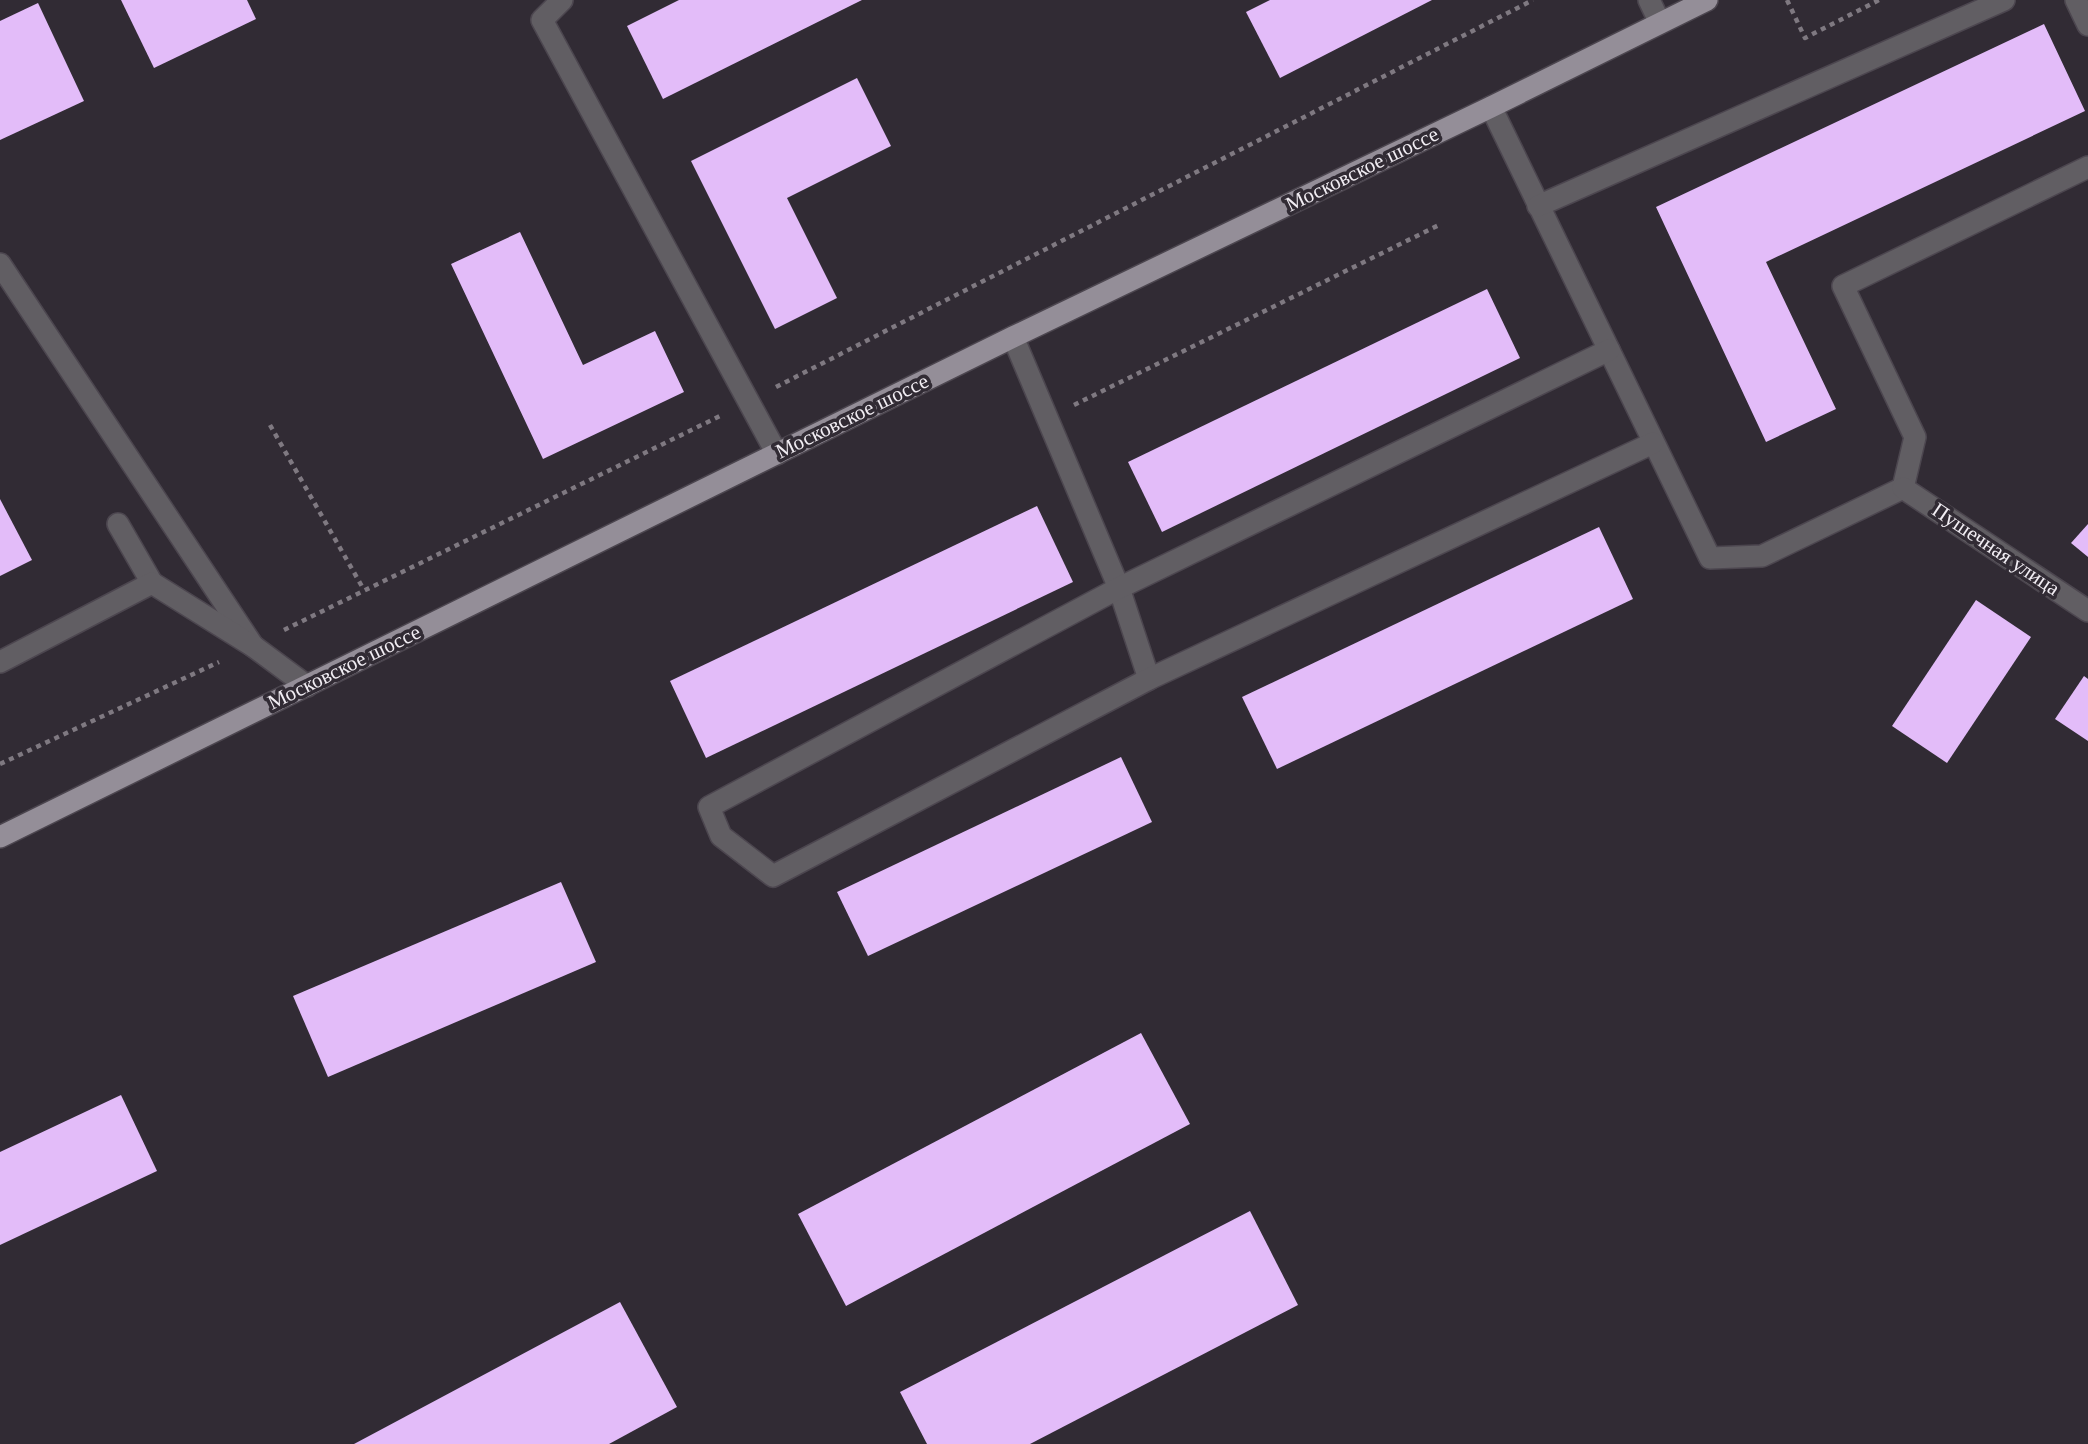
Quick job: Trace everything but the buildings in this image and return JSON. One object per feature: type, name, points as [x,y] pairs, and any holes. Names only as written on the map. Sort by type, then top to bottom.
[{"type":"main road","name":"Московское шоссе","points":[[0,837],[1013,337],[1705,1]]},
{"type":"street","points":[[562,0],[538,10],[777,454]]},
{"type":"street","points":[[1648,0],[1660,23]]},
{"type":"street","points":[[1538,206],[2004,0]]},
{"type":"street","points":[[2076,0],[2088,25]]},
{"type":"street","points":[[1491,107],[1710,558],[1762,556],[1903,488],[1915,437],[1843,286],[2088,167]]},
{"type":"street","points":[[0,264],[253,646]]},
{"type":"street","points":[[1013,337],[1119,588],[1149,679]]},
{"type":"street","points":[[1609,350],[1119,588],[709,807],[721,836],[773,876],[1149,679],[1653,443]]},
{"type":"street","name":"Пушечная улица","points":[[1903,488],[2088,611]]},
{"type":"street","points":[[118,524],[152,583],[253,646],[306,686]]},
{"type":"street","points":[[0,662],[152,583]]},
{"type":"path","points":[[1787,0],[1805,38],[1879,0]]},
{"type":"path","points":[[1048,418],[1439,225]]},
{"type":"path","points":[[270,425],[364,590]]}]
